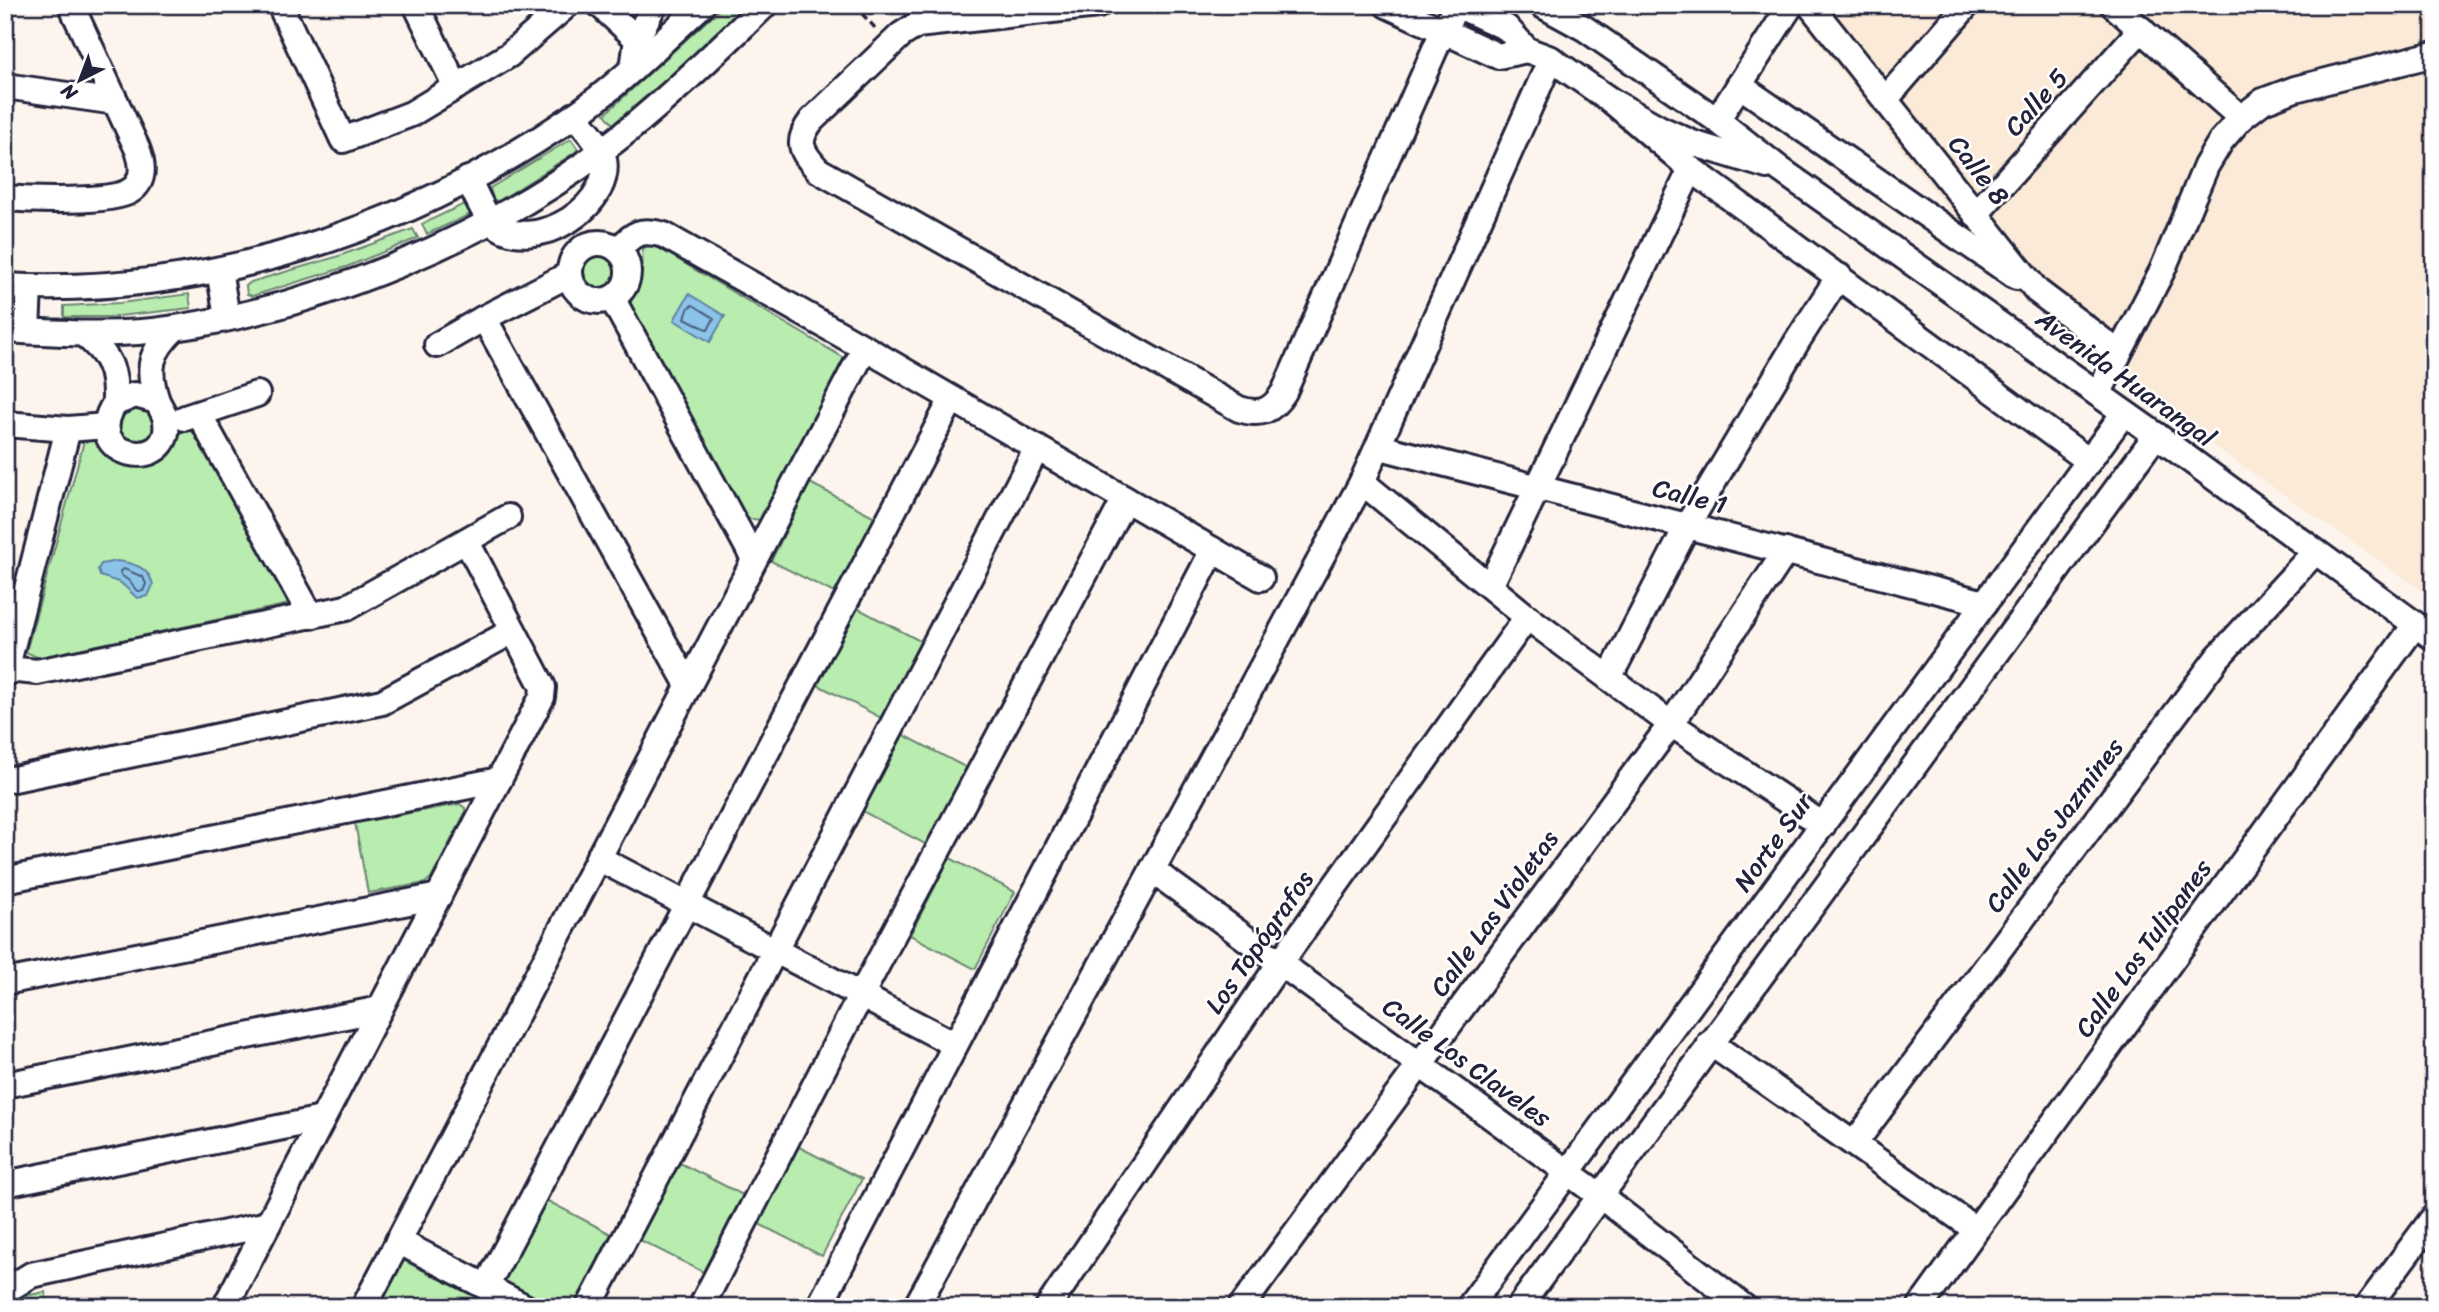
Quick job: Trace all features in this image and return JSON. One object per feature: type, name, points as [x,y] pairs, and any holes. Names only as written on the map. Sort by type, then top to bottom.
[{"type":"street","points":[[5,198],[120,195],[132,190],[141,177],[144,165],[71,5]]},
{"type":"street","points":[[280,5],[343,140],[411,114],[509,55],[558,9]]},
{"type":"street","points":[[416,5],[456,87]]},
{"type":"street","points":[[600,5],[637,39]]},
{"type":"street","points":[[702,5],[633,68],[575,115],[522,149],[403,211],[335,239],[277,257],[219,270],[96,286],[17,287],[16,331],[85,335],[175,328],[318,293],[428,252],[490,221],[601,151],[670,94],[765,5]]},
{"type":"street","points":[[1098,5],[917,25],[891,44],[812,120],[803,131],[801,144],[806,158],[818,170],[1239,409],[1253,413],[1266,412],[1284,392],[1443,31],[1457,5]]},
{"type":"street","name":"Avenida Huarangal","points":[[1387,5],[1498,56],[1527,50]]},
{"type":"street","name":"Avenida Huarangal","points":[[1457,5],[1507,28],[1527,50],[1551,60],[1613,102],[1661,129],[1692,143],[1781,170]]},
{"type":"street","name":"Avenida Huarangal","points":[[1542,5],[1584,28],[1717,120],[1781,170],[2156,435],[2424,632]]},
{"type":"street","points":[[1717,120],[1791,5]]},
{"type":"street","name":"Calle 8","points":[[1810,5],[2037,291],[2119,353]]},
{"type":"street","points":[[1885,100],[1967,5]]},
{"type":"street","points":[[2113,5],[2241,118]]},
{"type":"street","points":[[633,68],[637,39],[653,6]]},
{"type":"street","name":"Calle 5","points":[[1976,214],[2141,30]]},
{"type":"street","points":[[2098,394],[2162,271],[2206,166],[2221,141],[2241,118],[2263,101],[2295,89],[2434,54]]},
{"type":"street","points":[[916,1307],[1380,447],[1551,60]]},
{"type":"street","points":[[1739,85],[2037,291]]},
{"type":"street","points":[[5,86],[116,102]]},
{"type":"street","points":[[1613,102],[1691,169],[2089,461]]},
{"type":"street","points":[[468,179],[490,221],[511,233],[535,234],[553,229],[583,211],[596,192],[604,173],[601,151],[575,115]]},
{"type":"street","points":[[1490,586],[1691,169]]},
{"type":"street","points":[[553,229],[572,266],[575,287],[585,297],[598,300],[612,298],[620,293],[628,276],[628,266],[583,211]]},
{"type":"street","points":[[437,345],[572,266],[586,246],[610,246],[643,231],[664,235],[865,348],[1261,578]]},
{"type":"street","points":[[219,270],[227,317]]},
{"type":"street","points":[[1609,678],[1687,526],[1839,276]]},
{"type":"street","points":[[612,298],[754,559]]},
{"type":"street","points":[[484,318],[688,685]]},
{"type":"street","points":[[85,335],[100,348],[111,364],[116,383],[115,403],[107,418],[108,436],[120,450],[139,455],[156,448],[166,431],[150,381],[151,361],[160,342],[175,328]]},
{"type":"street","points":[[364,1307],[865,348]]},
{"type":"street","points":[[115,403],[135,395],[161,411],[199,414],[257,394]]},
{"type":"street","points":[[486,1287],[952,399]]},
{"type":"street","name":"Norte Sur","points":[[1469,1307],[2124,413]]},
{"type":"street","points":[[199,414],[311,616]]},
{"type":"street","points":[[5,424],[68,429],[106,426]]},
{"type":"street","points":[[68,429],[6,671],[37,672],[346,608],[508,517]]},
{"type":"street","points":[[1520,1307],[1599,1195],[2156,435]]},
{"type":"street","name":"Calle 1","points":[[1380,447],[1985,603]]},
{"type":"street","points":[[589,1307],[1037,448]]},
{"type":"street","points":[[1362,482],[1527,617],[1671,724],[1823,825]]},
{"type":"street","points":[[701,1307],[860,995],[1125,499]]},
{"type":"street","points":[[225,1307],[542,697],[542,687],[467,542]]},
{"type":"street","points":[[818,1307],[1213,550]]},
{"type":"street","name":"Calle Las Violetas","points":[[1241,1307],[1671,724],[1786,551]]},
{"type":"street","name":"Calle Los Jazmines","points":[[1854,1144],[2218,656],[2315,552]]},
{"type":"street","name":"Los Topógrafos","points":[[1048,1307],[1280,963],[1527,617]]},
{"type":"street","points":[[5,778],[14,779],[382,702],[513,631]]},
{"type":"street","name":"Calle Los Tulipanes","points":[[1920,1307],[1975,1229],[2424,632]]},
{"type":"street","points":[[5,880],[499,780]]},
{"type":"street","points":[[598,858],[954,1044]]},
{"type":"street","name":"Calle Los Claveles","points":[[1152,870],[1599,1195],[1744,1307]]},
{"type":"street","points":[[5,982],[439,896]]},
{"type":"street","points":[[5,1084],[380,1009]]},
{"type":"street","points":[[1710,1043],[1975,1229]]},
{"type":"street","points":[[5,1184],[322,1119]]},
{"type":"street","points":[[2368,1307],[2434,1217]]},
{"type":"street","points":[[5,1291],[31,1275],[268,1224]]},
{"type":"street","points":[[398,1241],[524,1307]]},
{"type":"path","points":[[853,5],[891,44]]},
{"type":"shaded area","points":[[1789,5],[2434,5],[2434,599],[2169,415],[2010,289]]},
{"type":"green space","points":[[724,5],[745,5],[667,79],[613,124],[605,114]]},
{"type":"green space","points":[[571,139],[578,149],[574,153],[499,201],[493,200],[490,188]]},
{"type":"green space","points":[[464,204],[468,206],[471,214],[427,234],[422,224]]},
{"type":"green space","points":[[413,229],[418,238],[346,267],[252,296],[247,294],[246,286],[251,282],[336,257]]},
{"type":"green space","points":[[652,244],[844,358],[762,520],[743,518],[629,305],[641,278],[642,249]]},
{"type":"green space","points":[[603,251],[616,257],[622,270],[616,283],[603,289],[590,283],[584,270],[590,257]]},
{"type":"green space","points":[[189,294],[191,308],[109,317],[64,317],[64,306],[120,303]]},
{"type":"green space","points":[[127,406],[153,411],[157,431],[143,445],[119,436],[117,416]]},
{"type":"green space","points":[[192,430],[289,604],[39,658],[26,652],[84,441],[95,440],[113,462],[143,468],[168,455],[180,431]]},
{"type":"green space","points":[[810,483],[875,517],[836,594],[771,561]]},
{"type":"green space","points":[[857,608],[922,642],[883,719],[818,685]]},
{"type":"green space","points":[[902,734],[967,768],[927,845],[862,811]]},
{"type":"green space","points":[[460,804],[465,808],[465,813],[432,877],[425,883],[368,893],[355,823]]},
{"type":"green space","points":[[950,858],[1015,892],[975,969],[910,935]]},
{"type":"green space","points":[[797,1146],[862,1179],[822,1256],[757,1223]]},
{"type":"green space","points":[[678,1162],[743,1195],[703,1272],[638,1239]]},
{"type":"green space","points":[[546,1200],[611,1234],[573,1307],[549,1307],[503,1283]]},
{"type":"green space","points":[[401,1259],[487,1303],[485,1307],[377,1307]]},
{"type":"green space","points":[[45,1292],[49,1307],[9,1307],[25,1296]]},
{"type":"water","points":[[689,294],[725,316],[710,342],[674,320]]},
{"type":"water","points":[[117,561],[134,565],[148,574],[153,585],[148,596],[137,598],[121,583],[100,576],[98,569],[101,564]]}]
